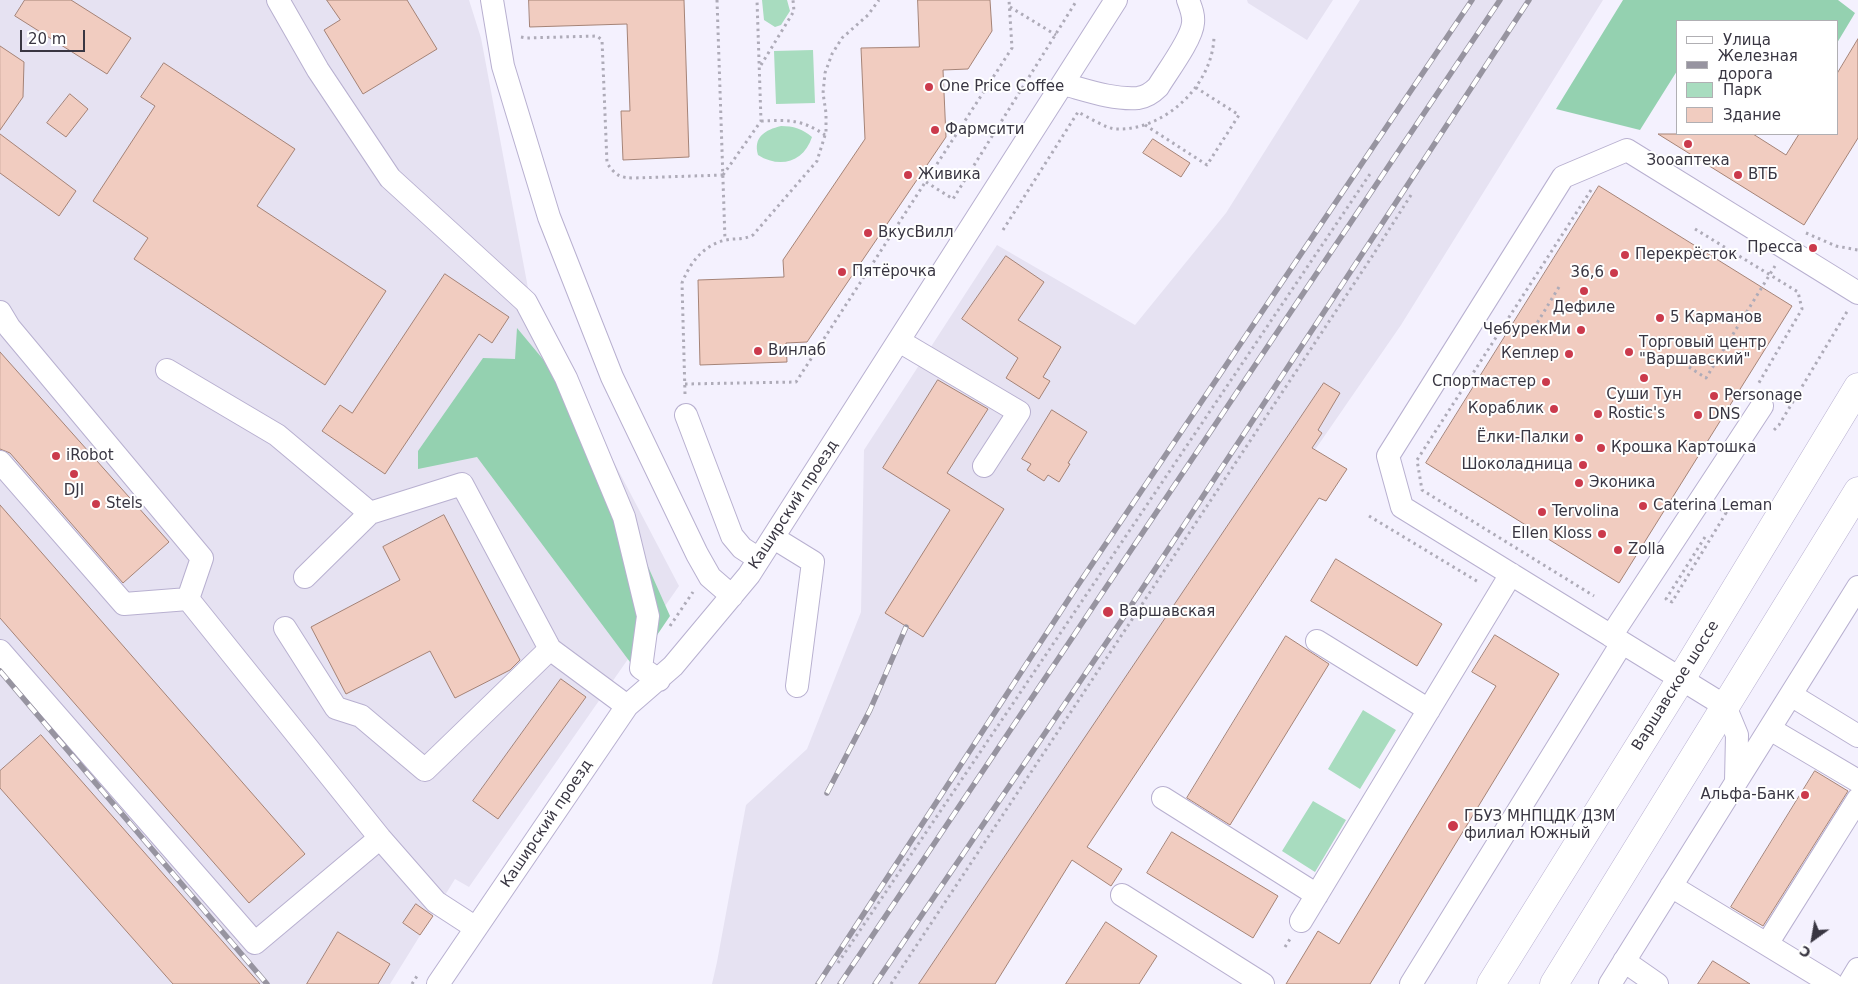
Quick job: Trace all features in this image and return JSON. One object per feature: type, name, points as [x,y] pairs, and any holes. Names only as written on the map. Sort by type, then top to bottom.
[{"type":"main road","name":"Варшавское шоссе","points":[[1491,984],[1681,679],[1858,387]]},
{"type":"main road","points":[[1554,984],[1725,706],[1854,502]]},
{"type":"street","points":[[278,0],[318,70],[390,178],[526,302],[566,378],[624,517],[648,616],[641,668],[658,680]]},
{"type":"street","points":[[492,0],[502,66],[549,217],[612,377],[697,554],[710,576],[732,596]]},
{"type":"street","name":"Каширский проезд","points":[[438,984],[627,706],[673,666],[732,596],[774,538],[1116,0]]},
{"type":"street","points":[[1062,84],[1110,96],[1140,98],[1152,93],[1189,38],[1193,26],[1193,16],[1188,0]]},
{"type":"street","points":[[1736,781],[1738,735],[1725,706],[1402,507],[1388,456],[1563,177],[1627,150],[1858,293]]},
{"type":"street","points":[[0,312],[9,327],[202,558],[188,599]]},
{"type":"street","points":[[899,341],[1019,412],[984,466]]},
{"type":"street","points":[[167,370],[277,435],[370,513]]},
{"type":"street","points":[[1411,984],[1757,400]]},
{"type":"street","points":[[686,415],[732,536],[742,548],[759,559]]},
{"type":"street","points":[[0,462],[124,604],[188,599]]},
{"type":"street","points":[[305,577],[370,513],[462,484],[550,649],[627,706]]},
{"type":"street","points":[[774,538],[813,562],[798,686]]},
{"type":"street","points":[[1301,921],[1511,574]]},
{"type":"street","points":[[1610,984],[1858,587]]},
{"type":"street","points":[[188,599],[380,838],[436,902],[476,928]]},
{"type":"street","points":[[285,628],[336,708],[361,716],[425,770],[550,649]]},
{"type":"street","points":[[1317,641],[1429,710]]},
{"type":"street","points":[[0,651],[255,944],[380,838]]},
{"type":"street","points":[[1791,695],[1858,736]]},
{"type":"street","points":[[1770,728],[1858,781]]},
{"type":"street","points":[[1162,798],[1317,895]]},
{"type":"street","points":[[1767,944],[1858,799]]},
{"type":"street","points":[[1671,886],[1832,984]]},
{"type":"street","points":[[1122,895],[1263,984]]},
{"type":"street","points":[[1624,961],[1657,984]]},
{"type":"street","points":[[1849,984],[1858,969]]},
{"type":"path","points":[[717,0],[725,240]]},
{"type":"path","points":[[723,175],[761,121],[757,0]]},
{"type":"path","points":[[760,66],[794,11],[793,0]]},
{"type":"path","points":[[686,415],[682,283],[689,267],[707,248],[725,240],[746,239],[757,231],[817,161],[825,135],[826,112],[823,93],[825,73],[832,54],[842,38],[868,16],[879,0]]},
{"type":"path","points":[[685,384],[796,382],[1012,48],[1009,0]]},
{"type":"path","points":[[926,182],[953,199],[1077,0]]},
{"type":"path","points":[[1010,7],[1056,35]]},
{"type":"path","points":[[516,32],[526,38],[597,36],[602,40],[607,164],[614,174],[623,178],[723,175]]},
{"type":"path","points":[[1144,125],[1207,165],[1239,115],[1195,87]]},
{"type":"path","points":[[1003,230],[1078,112],[1115,129],[1144,125],[1157,120],[1173,111],[1187,99]]},
{"type":"path","points":[[761,121],[791,120],[813,127],[825,135]]},
{"type":"path","points":[[838,963],[1372,171]]},
{"type":"path","points":[[1594,185],[1417,460],[1422,490],[1594,596]]},
{"type":"path","points":[[891,984],[1411,195]]},
{"type":"path","points":[[1695,229],[1798,292],[1802,309],[1757,400]]},
{"type":"path","points":[[1798,230],[1836,246],[1858,250]]},
{"type":"path","points":[[1678,360],[1706,378],[1769,275]]},
{"type":"path","points":[[1534,328],[1559,287]]},
{"type":"path","points":[[1708,532],[1666,599],[1672,602],[1726,513],[1715,506]]},
{"type":"shaded area","points":[[0,0],[469,0],[481,38],[531,304],[679,586],[469,887],[455,879],[390,984],[0,984]]},
{"type":"shaded area","points":[[1247,0],[1333,0],[1307,40],[1248,3]]},
{"type":"shaded area","points":[[1360,0],[1603,0],[1401,325],[947,984],[712,984],[746,805],[807,749],[861,612],[864,450],[997,245],[1135,325],[1226,213]]},
{"type":"green space","points":[[762,0],[787,0],[790,11],[781,25],[775,27],[764,20]]},
{"type":"green space","points":[[1623,0],[1838,0],[1855,13],[1838,41],[1838,20],[1676,20],[1676,73],[1640,130],[1556,109]]},
{"type":"green space","points":[[813,50],[815,103],[776,104],[774,51]]},
{"type":"green space","points":[[781,126],[798,128],[812,137],[808,146],[790,161],[775,162],[758,155],[757,143],[762,135]]},
{"type":"green space","points":[[517,328],[571,393],[670,616],[651,644],[630,662],[477,457],[418,469],[418,451],[483,358],[515,359]]},
{"type":"green space","points":[[1363,710],[1396,730],[1360,789],[1328,769]]},
{"type":"green space","points":[[1313,801],[1346,820],[1315,872],[1282,851]]},
{"type":"building","points":[[25,0],[71,0],[131,38],[107,74],[15,16]]},
{"type":"building","points":[[327,0],[407,0],[437,49],[363,94],[324,30],[340,20]]},
{"type":"building","points":[[529,0],[684,0],[689,157],[623,160],[621,111],[630,111],[627,24],[530,27]]},
{"type":"building","points":[[918,0],[990,0],[992,31],[968,69],[943,70],[946,137],[807,342],[786,343],[787,362],[700,365],[698,280],[784,277],[783,260],[865,139],[861,48],[919,47]]},
{"type":"building","points":[[1858,39],[1858,138],[1804,225],[1658,134],[1755,135],[1786,155],[1798,135],[1838,135],[1838,72]]},
{"type":"building","points":[[0,46],[24,62],[23,97],[0,130]]},
{"type":"building","points":[[164,63],[295,149],[257,206],[386,291],[325,385],[134,259],[148,238],[93,201],[155,106],[141,97]]},
{"type":"building","points":[[70,94],[88,109],[66,137],[47,123]]},
{"type":"building","points":[[0,134],[76,191],[59,216],[0,173]]},
{"type":"building","points":[[1153,139],[1190,163],[1181,177],[1143,153]]},
{"type":"building","name":"Торговый центр \"Варшавский\"","points":[[1599,186],[1792,306],[1619,583],[1426,463]]},
{"type":"building","points":[[1006,256],[1044,282],[1018,320],[1061,347],[1043,377],[1050,381],[1039,399],[1006,378],[1018,358],[962,319]]},
{"type":"building","points":[[445,274],[509,317],[492,343],[479,334],[385,474],[322,431],[340,405],[352,413]]},
{"type":"building","points":[[0,352],[169,542],[123,583],[10,453],[0,449]]},
{"type":"building","points":[[938,380],[988,409],[947,473],[1004,509],[923,637],[885,613],[950,510],[883,468]]},
{"type":"building","points":[[1324,383],[1340,393],[1318,430],[1322,433],[1312,448],[1347,469],[1326,501],[1319,498],[1087,847],[1122,869],[1111,886],[1072,860],[995,984],[919,984]]},
{"type":"building","points":[[1052,410],[1087,432],[1059,482],[1048,475],[1044,481],[1027,470],[1031,464],[1022,459]]},
{"type":"building","points":[[0,505],[305,854],[249,903],[0,618]]},
{"type":"building","points":[[444,515],[520,660],[510,670],[455,698],[430,651],[346,694],[311,627],[400,580],[383,547]]},
{"type":"building","points":[[1336,559],[1442,624],[1417,666],[1311,601]]},
{"type":"building","points":[[1495,635],[1559,674],[1370,984],[1286,984],[1318,931],[1339,944],[1496,686],[1472,672]]},
{"type":"building","points":[[1286,636],[1329,664],[1230,825],[1187,798]]},
{"type":"building","points":[[561,679],[586,697],[498,819],[473,801]]},
{"type":"building","points":[[41,735],[260,984],[173,984],[0,788],[0,771]]},
{"type":"building","points":[[1815,771],[1848,791],[1763,926],[1731,907]]},
{"type":"building","points":[[1172,832],[1278,896],[1253,938],[1147,873]]},
{"type":"building","points":[[416,904],[433,916],[420,935],[403,923]]},
{"type":"building","points":[[1106,922],[1157,956],[1139,984],[1066,984]]},
{"type":"building","points":[[338,932],[390,964],[378,984],[307,984]]},
{"type":"building","points":[[1713,961],[1750,984],[1698,984]]},
{"type":"railway","points":[[818,984],[1074,591],[1472,0]]},
{"type":"railway","points":[[840,984],[1500,0]]},
{"type":"railway","points":[[875,984],[1121,621],[1529,0]]},
{"type":"railway","points":[[827,793],[870,710],[906,627]]},
{"type":"railway","points":[[0,671],[267,984]]},
{"type":"place","name":"One Price Coffee","points":[[929,87]]},
{"type":"place","name":"Фармсити","points":[[935,130]]},
{"type":"place","name":"Зооаптека","points":[[1688,144]]},
{"type":"place","name":"Живика","points":[[908,175]]},
{"type":"place","name":"ВТБ","points":[[1738,175]]},
{"type":"place","name":"ВкусВилл","points":[[868,233]]},
{"type":"place","name":"Пресса","points":[[1813,248]]},
{"type":"place","name":"Перекрёсток","points":[[1625,255]]},
{"type":"place","name":"Пятёрочка","points":[[842,272]]},
{"type":"place","name":"36,6","points":[[1614,273]]},
{"type":"place","name":"Дефиле","points":[[1584,291]]},
{"type":"place","name":"5 Карманов","points":[[1660,318]]},
{"type":"place","name":"ЧебурекМи","points":[[1581,330]]},
{"type":"place","name":"Винлаб","points":[[758,351]]},
{"type":"place","name":"Торговый центр \"Варшавский\"","points":[[1629,352]]},
{"type":"place","name":"Кеплер","points":[[1569,354]]},
{"type":"place","name":"Суши Тун","points":[[1644,378]]},
{"type":"place","name":"Спортмастер","points":[[1546,382]]},
{"type":"place","name":"Personage","points":[[1714,396]]},
{"type":"place","name":"Кораблик","points":[[1554,409]]},
{"type":"place","name":"Rostic's","points":[[1598,414]]},
{"type":"place","name":"DNS","points":[[1698,415]]},
{"type":"place","name":"Ёлки-Палки","points":[[1579,438]]},
{"type":"place","name":"Крошка Картошка","points":[[1601,448]]},
{"type":"place","name":"iRobot","points":[[56,456]]},
{"type":"place","name":"Шоколадница","points":[[1583,465]]},
{"type":"place","name":"DJI","points":[[74,474]]},
{"type":"place","name":"Эконика","points":[[1579,483]]},
{"type":"place","name":"Stels","points":[[96,504]]},
{"type":"place","name":"Caterina Leman","points":[[1643,506]]},
{"type":"place","name":"Tervolina","points":[[1542,512]]},
{"type":"place","name":"Ellen Kloss","points":[[1602,534]]},
{"type":"place","name":"Zolla","points":[[1618,550]]},
{"type":"place","name":"Варшавская","points":[[1108,612]]},
{"type":"place","name":"Альфа-Банк","points":[[1805,795]]},
{"type":"place","name":"ГБУЗ МНПЦДК ДЗМ филиал Южный","points":[[1453,826]]}]
